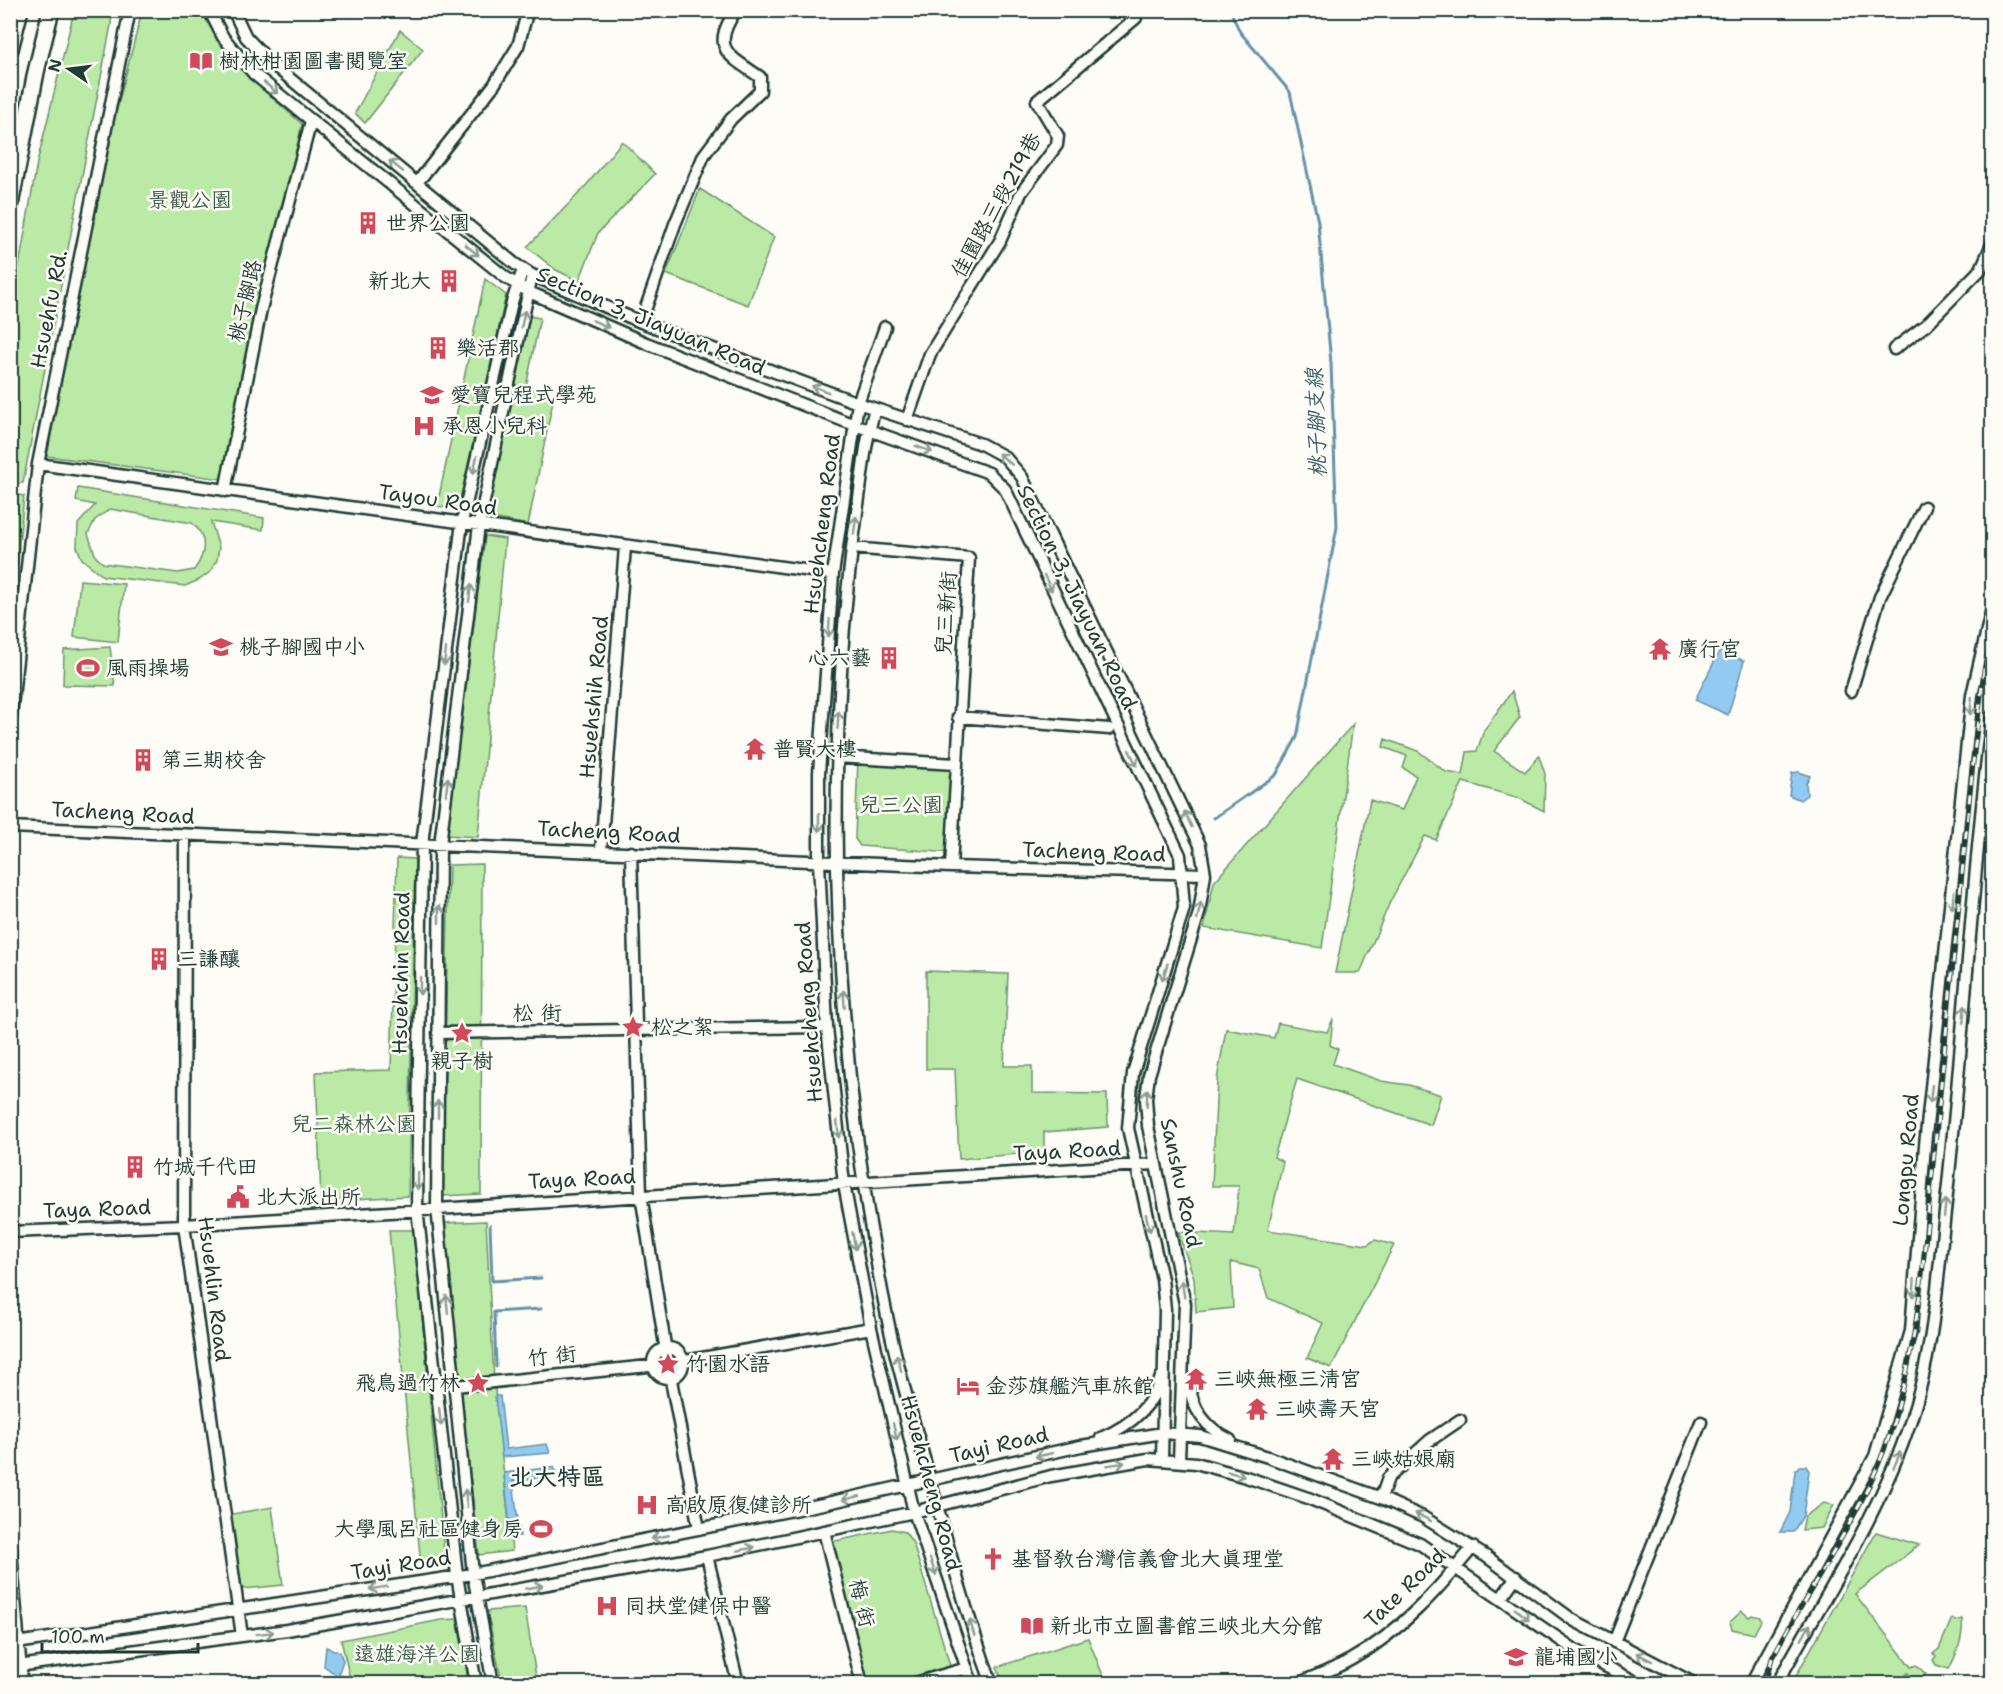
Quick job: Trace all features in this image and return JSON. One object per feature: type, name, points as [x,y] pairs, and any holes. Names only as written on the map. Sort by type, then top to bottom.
[{"type":"highway","points":[[10,49],[20,10]]},
{"type":"highway","points":[[10,205],[36,72],[51,10]]},
{"type":"street","name":"Hsuehfu Rd.","points":[[10,725],[38,464],[130,10]]},
{"type":"street","name":"Section 3, Jiayuan Road","points":[[209,10],[223,36],[254,74],[516,285],[646,343],[854,425],[989,473],[1005,489],[1180,855],[1184,874],[1185,908],[1133,1073],[1129,1097],[1128,1128],[1162,1279],[1165,1310],[1162,1460]]},
{"type":"street","name":"Section 3, Jiayuan Road","points":[[233,10],[246,37],[271,63],[527,272],[641,322],[858,403],[981,444],[1005,457],[1022,477],[1176,790],[1200,845],[1205,874]]},
{"type":"street","points":[[417,183],[494,86],[518,46],[528,10]]},
{"type":"street","points":[[641,322],[675,224],[704,154],[731,119],[760,91],[760,77],[729,56],[722,42],[724,27],[736,10]]},
{"type":"street","name":"佳園路三段219巷","points":[[908,420],[930,354],[1000,241],[1021,193],[1057,145],[1058,136],[1037,101],[1136,18],[1136,10]]},
{"type":"street","name":"桃子腳路","points":[[225,491],[261,309],[311,121]]},
{"type":"street","points":[[1894,349],[1926,325],[1981,269],[1992,244]]},
{"type":"street","name":"Hsuehchin Road","points":[[476,1683],[457,1576],[417,1208],[422,844],[462,522],[516,285],[527,272]]},
{"type":"street","name":"Hsuehchin Road","points":[[493,1683],[473,1574],[437,1207],[440,844],[479,525],[529,292],[527,272]]},
{"type":"street","name":"Hsuehcheng Road","points":[[885,327],[858,403],[833,574],[819,772],[819,862],[827,1027],[844,1184],[871,1328],[914,1512],[972,1683]]},
{"type":"street","name":"Hsuehcheng Road","points":[[875,409],[869,430],[844,619],[836,757],[836,862],[848,1058],[862,1183],[888,1324],[936,1506],[973,1632],[992,1683]]},
{"type":"street","name":"Tayou Road","points":[[38,464],[833,574]]},
{"type":"street","points":[[1851,692],[1880,597],[1924,507]]},
{"type":"street","name":"Hsuehshih Road","points":[[601,850],[625,547]]},
{"type":"street","name":"兒三新街","points":[[852,548],[969,558],[951,867]]},
{"type":"street","name":"Longpu Road","points":[[1752,1683],[1871,1465],[1911,1331],[1925,1145],[1972,695],[1992,608]]},
{"type":"street","name":"Longpu Road","points":[[1778,1683],[1885,1487],[1911,1420],[1921,1384],[1933,1324],[1992,716]]},
{"type":"street","points":[[958,717],[1109,729]]},
{"type":"street","points":[[836,757],[956,764]]},
{"type":"street","name":"Tacheng Road","points":[[10,827],[185,836],[601,850],[819,862],[1205,874]]},
{"type":"street","name":"Hsuehlin Road","points":[[185,836],[184,1225],[242,1636]]},
{"type":"street","points":[[631,852],[641,1195],[670,1378],[699,1529]]},
{"type":"street","name":"Sanshu Road","points":[[1179,1460],[1182,1434],[1184,1288],[1155,1164],[1146,1099],[1149,1075],[1199,913],[1205,874]]},
{"type":"street","name":"松 街","points":[[438,1033],[827,1027]]},
{"type":"street","name":"Taya Road","points":[[10,1232],[184,1225],[417,1208],[1155,1164]]},
{"type":"street","name":"竹 街","points":[[455,1386],[668,1364],[871,1328]]},
{"type":"street","points":[[1184,1347],[1190,1398],[1199,1415],[1218,1434],[1268,1457]]},
{"type":"street","points":[[665,1349],[679,1352],[683,1361],[682,1371],[670,1378],[659,1375],[654,1365],[656,1356],[665,1349]]},
{"type":"street","points":[[1081,1446],[1110,1434],[1146,1408],[1159,1385],[1165,1362]]},
{"type":"street","points":[[1381,1498],[1388,1478],[1429,1441],[1460,1420]]},
{"type":"street","points":[[1614,1642],[1701,1422]]},
{"type":"street","name":"Tayi Road","points":[[14,1643],[473,1574],[699,1529],[1081,1446],[1163,1433],[1182,1434]]},
{"type":"street","points":[[1182,1434],[1200,1436],[1268,1457],[1381,1498],[1423,1517],[1473,1547],[1573,1620],[1695,1683]]},
{"type":"street","points":[[1179,1460],[1246,1477],[1308,1498],[1420,1544],[1578,1652],[1640,1683]]},
{"type":"street","name":"Tayi Road","points":[[15,1666],[242,1636],[476,1598],[824,1532],[1089,1468],[1179,1460]]},
{"type":"street","name":"梅 街","points":[[824,1532],[862,1683]]},
{"type":"street","points":[[10,1538],[15,1666],[22,1683]]},
{"type":"street","name":"Tate Road","points":[[1297,1683],[1350,1660],[1390,1634],[1457,1568],[1473,1547]]},
{"type":"street","points":[[707,1556],[738,1683]]},
{"type":"street","points":[[1501,1598],[1516,1577]]},
{"type":"street","points":[[912,1683],[967,1668]]},
{"type":"green space","points":[[74,11],[112,11],[111,25],[23,483],[11,483],[11,312],[37,163]]},
{"type":"green space","name":"景觀公園","points":[[142,11],[201,11],[232,62],[302,124],[222,479],[47,456],[98,183]]},
{"type":"green space","points":[[400,30],[423,49],[365,123],[355,113]]},
{"type":"green space","points":[[622,141],[655,174],[598,233],[579,281],[556,270],[527,247],[585,187]]},
{"type":"green space","points":[[700,189],[774,237],[748,305],[666,274]]},
{"type":"green space","points":[[485,279],[506,295],[460,503],[455,510],[437,506]]},
{"type":"green space","points":[[530,316],[540,318],[526,387],[554,396],[528,525],[487,517]]},
{"type":"green space","points":[[78,488],[264,518],[263,530],[211,522],[219,547],[217,560],[210,572],[185,586],[103,576],[82,559],[77,547],[78,524],[95,505],[76,501]],"holes":[[[110,509],[192,523],[203,539],[203,552],[194,570],[178,573],[103,563],[96,557],[88,534],[95,520]]]},
{"type":"green space","points":[[10,494],[24,496],[11,619]]},
{"type":"green space","points":[[485,536],[505,539],[478,837],[447,835]]},
{"type":"green space","points":[[80,580],[124,584],[118,642],[74,637]]},
{"type":"green space","name":"風雨操場","points":[[110,647],[115,686],[63,685],[64,650]]},
{"type":"green space","points":[[1512,691],[1520,717],[1494,751],[1525,772],[1539,756],[1545,774],[1544,811],[1519,798],[1463,782],[1436,840],[1425,836],[1390,902],[1360,973],[1335,973],[1370,800],[1402,810],[1416,776],[1403,768],[1407,756],[1383,747],[1385,739],[1418,751],[1446,772],[1463,775],[1467,752],[1477,751],[1484,730]]},
{"type":"green space","points":[[1353,724],[1322,948],[1204,928],[1214,882]]},
{"type":"green space","name":"兒三公園","points":[[858,759],[956,764],[952,853],[860,846],[855,839]]},
{"type":"green space","name":"兒二森林公園","points":[[397,858],[415,859],[408,1196],[321,1201],[316,1072],[391,1070]]},
{"type":"green space","points":[[482,864],[481,1194],[442,1196],[449,865]]},
{"type":"green space","points":[[926,971],[1008,974],[1004,1066],[1032,1066],[1032,1093],[1107,1094],[1108,1127],[1044,1132],[1044,1152],[959,1159],[955,1069],[926,1069]]},
{"type":"green space","points":[[1333,1019],[1330,1045],[1338,1049],[1333,1064],[1381,1081],[1409,1085],[1441,1095],[1431,1125],[1297,1079],[1274,1157],[1283,1162],[1268,1230],[1367,1245],[1375,1240],[1394,1245],[1331,1368],[1307,1358],[1323,1323],[1268,1298],[1259,1269],[1231,1262],[1233,1308],[1196,1312],[1194,1278],[1178,1232],[1234,1235],[1239,1186],[1212,1186],[1217,1080],[1226,1029],[1274,1038],[1278,1023],[1327,1032]]},
{"type":"green space","points":[[486,1221],[494,1381],[512,1551],[479,1555],[442,1223]]},
{"type":"green space","points":[[389,1230],[414,1230],[445,1563],[421,1566]]},
{"type":"green space","points":[[1824,1503],[1834,1505],[1822,1528],[1802,1530],[1805,1516]]},
{"type":"green space","points":[[272,1507],[283,1585],[244,1589],[239,1586],[227,1515]]},
{"type":"green space","points":[[892,1529],[905,1532],[913,1543],[952,1672],[912,1683],[862,1683],[826,1543]]},
{"type":"green space","points":[[1876,1532],[1919,1545],[1855,1594],[1911,1667],[1916,1665],[1926,1674],[1915,1684],[1908,1673],[1906,1675],[1910,1683],[1892,1683],[1890,1679],[1856,1685],[1829,1684],[1796,1676]]},
{"type":"green space","points":[[525,1608],[537,1683],[502,1683],[487,1611]]},
{"type":"green space","points":[[1742,1611],[1749,1617],[1752,1615],[1760,1617],[1761,1621],[1754,1634],[1732,1629],[1730,1622]]},
{"type":"green space","points":[[1952,1618],[1955,1621],[1962,1619],[1962,1632],[1949,1669],[1936,1665],[1933,1660],[1936,1656],[1933,1654],[1939,1649]]},
{"type":"green space","name":"遠雄海洋公園","points":[[457,1619],[469,1683],[351,1683],[341,1640],[441,1620]]},
{"type":"green space","points":[[1088,1638],[1106,1683],[1003,1683],[997,1667]]},
{"type":"water","points":[[1720,650],[1744,661],[1728,715],[1695,700]]},
{"type":"water","points":[[1799,772],[1810,776],[1806,783],[1807,795],[1800,800],[1789,795],[1792,773]]},
{"type":"water","points":[[495,1396],[500,1396],[506,1449],[547,1444],[550,1453],[502,1457]]},
{"type":"water","points":[[1799,1466],[1806,1466],[1809,1471],[1803,1516],[1793,1532],[1780,1532],[1790,1512],[1795,1471]]},
{"type":"water","points":[[554,1467],[557,1475],[513,1481],[520,1536],[511,1537],[504,1473]]},
{"type":"water","points":[[326,1647],[340,1652],[343,1661],[339,1672],[345,1683],[338,1683],[335,1674],[324,1666]]},
{"type":"waterway","name":"桃子腳支線","points":[[1214,818],[1276,775],[1297,737],[1337,527],[1331,363],[1318,222],[1290,92],[1240,32],[1230,10]]},
{"type":"waterway","points":[[490,1225],[492,1281],[541,1278]]},
{"type":"waterway","points":[[496,1367],[494,1312],[541,1309]]},
{"type":"railway","points":[[1765,1684],[1772,1658],[1845,1532],[1872,1480],[1891,1431],[1908,1365],[1922,1275],[1974,753],[1984,670],[1992,633]]},
{"type":"place","name":"樹林柑園圖書閱覽室","points":[[201,61]]},
{"type":"place","name":"世界公園","points":[[368,223]]},
{"type":"place","name":"新北大","points":[[449,281]]},
{"type":"place","name":"樂活郡","points":[[438,348]]},
{"type":"place","name":"愛寶兒程式學苑","points":[[432,395]]},
{"type":"place","name":"承恩小兒科","points":[[424,426]]},
{"type":"place","name":"桃子腳國中小","points":[[221,647]]},
{"type":"place","name":"廣行宮","points":[[1660,649]]},
{"type":"place","name":"心六藝","points":[[889,658]]},
{"type":"place","name":"風雨操場","points":[[88,668]]},
{"type":"place","name":"普賢大樓","points":[[755,749]]},
{"type":"place","name":"第三期校舍","points":[[143,760]]},
{"type":"place","name":"三謙釀","points":[[159,959]]},
{"type":"place","name":"松之絮","points":[[633,1027]]},
{"type":"place","name":"親子樹","points":[[462,1033]]},
{"type":"place","name":"竹城千代田","points":[[135,1167]]},
{"type":"place","name":"北大派出所","points":[[238,1197]]},
{"type":"place","name":"竹園水語","points":[[668,1364]]},
{"type":"place","name":"三峽無極三清宮","points":[[1196,1379]]},
{"type":"place","name":"飛鳥過竹林","points":[[478,1383]]},
{"type":"place","name":"金莎旗艦汽車旅館","points":[[968,1386]]},
{"type":"place","name":"三峽壽天宮","points":[[1257,1409]]},
{"type":"place","name":"三峽姑娘廟","points":[[1333,1459]]},
{"type":"place","name":"高啟原復健診所","points":[[647,1505]]},
{"type":"place","name":"大學風呂社區健身房","points":[[541,1529]]},
{"type":"place","name":"基督教台灣信義會北大真理堂","points":[[993,1559]]},
{"type":"place","name":"同扶堂健保中醫","points":[[607,1606]]},
{"type":"place","name":"新北市立圖書館三峽北大分館","points":[[1032,1626]]},
{"type":"place","name":"龍埔國小","points":[[1516,1657]]},
{"type":"district","name":"北大特區","points":[[557,1477]]}]
